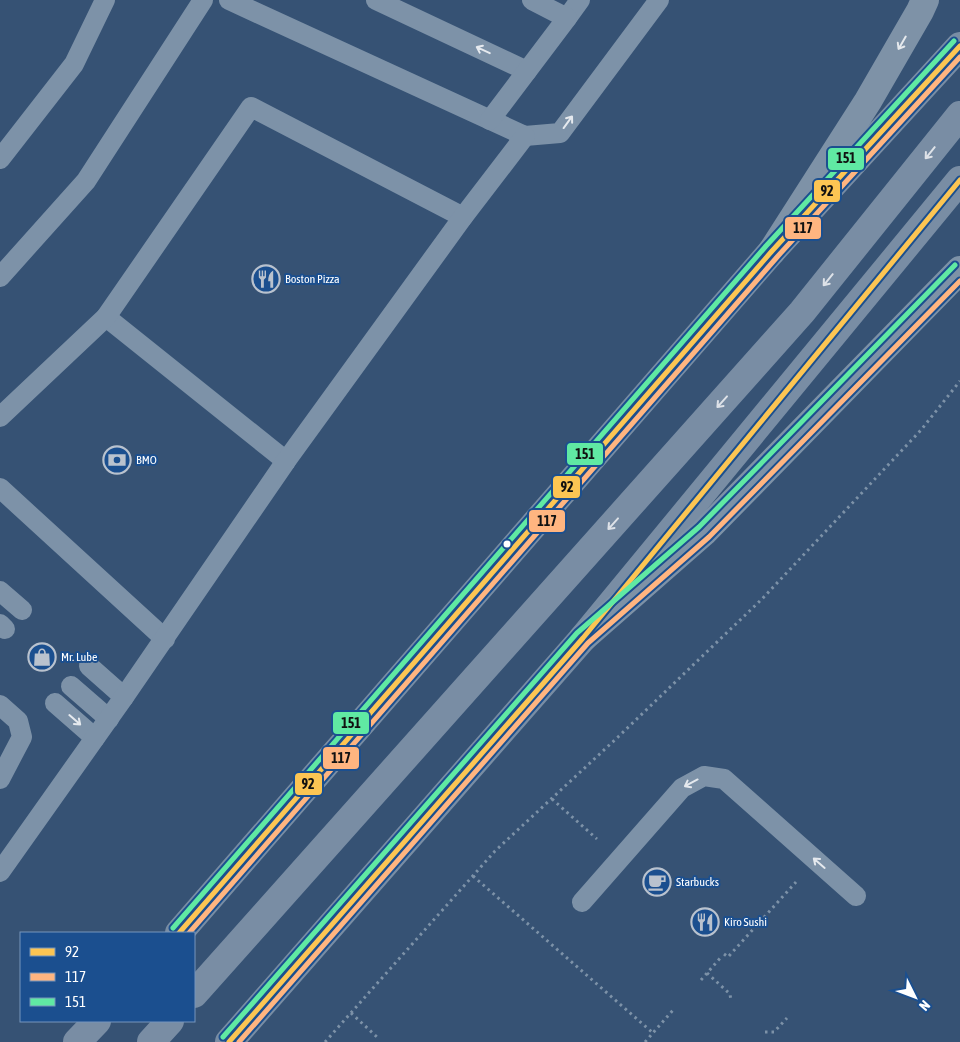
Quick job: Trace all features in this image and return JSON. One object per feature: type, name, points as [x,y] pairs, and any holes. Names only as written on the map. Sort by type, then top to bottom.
[{"type":"highway","points":[[772,251],[868,101],[925,0]]},
{"type":"highway","points":[[583,638],[704,532],[960,270]]},
{"type":"main road","points":[[180,932],[200,912],[772,251],[960,46]]},
{"type":"main road","points":[[195,993],[802,312],[960,115]]},
{"type":"main road","points":[[229,1042],[583,638],[960,180]]},
{"type":"main road","points":[[76,1042],[96,1022]]},
{"type":"main road","points":[[151,1042],[169,1022]]},
{"type":"lane","points":[[0,158],[74,64],[105,0]]},
{"type":"lane","points":[[0,277],[86,181],[203,0]]},
{"type":"lane","points":[[229,0],[525,136],[560,133],[659,0]]},
{"type":"lane","points":[[376,0],[527,71]]},
{"type":"lane","points":[[532,0],[567,18]]},
{"type":"lane","points":[[490,120],[580,0]]},
{"type":"lane","points":[[0,417],[106,317],[251,108],[463,217]]},
{"type":"lane","points":[[0,872],[165,639],[286,460],[463,217],[525,136]]},
{"type":"lane","points":[[106,317],[286,460]]},
{"type":"lane","points":[[0,488],[165,639]]},
{"type":"lane","points":[[0,591],[22,610]]},
{"type":"lane","points":[[89,666],[124,697]]},
{"type":"lane","points":[[71,686],[109,719]]},
{"type":"lane","points":[[55,703],[95,738]]},
{"type":"lane","points":[[0,705],[18,721],[22,737],[0,779]]},
{"type":"lane","points":[[582,902],[682,788],[704,776],[724,779],[856,896]]},
{"type":"path","points":[[325,1042],[495,851],[762,599],[921,430],[960,381]]},
{"type":"path","points":[[552,799],[603,845]]},
{"type":"path","points":[[473,876],[653,1033]]},
{"type":"path","points":[[701,980],[723,955],[728,958],[798,880]]},
{"type":"path","points":[[707,973],[730,994],[731,1001]]},
{"type":"path","points":[[645,1042],[674,1009]]},
{"type":"path","points":[[351,1013],[377,1036]]},
{"type":"path","points":[[765,1032],[774,1032],[787,1018]]},
{"type":"transit line","name":"151","points":[[173,928],[766,246],[954,41]]},
{"type":"transit line","name":"92","points":[[180,932],[772,251],[960,46]]},
{"type":"transit line","name":"117","points":[[190,932],[778,256],[960,57]]},
{"type":"transit line","name":"92","points":[[229,1042],[583,638],[960,180]]},
{"type":"transit line","name":"151","points":[[223,1037],[577,633],[699,527],[955,265]]},
{"type":"transit line","name":"117","points":[[239,1042],[588,643],[709,537],[960,281]]},
{"type":"place","name":"Boston Pizza","points":[[266,279]]},
{"type":"place","name":"BMO","points":[[117,460]]},
{"type":"place","name":"Mr. Lube","points":[[42,657]]},
{"type":"place","name":"Starbucks","points":[[657,882]]},
{"type":"place","name":"Kiro Sushi","points":[[705,922]]}]
